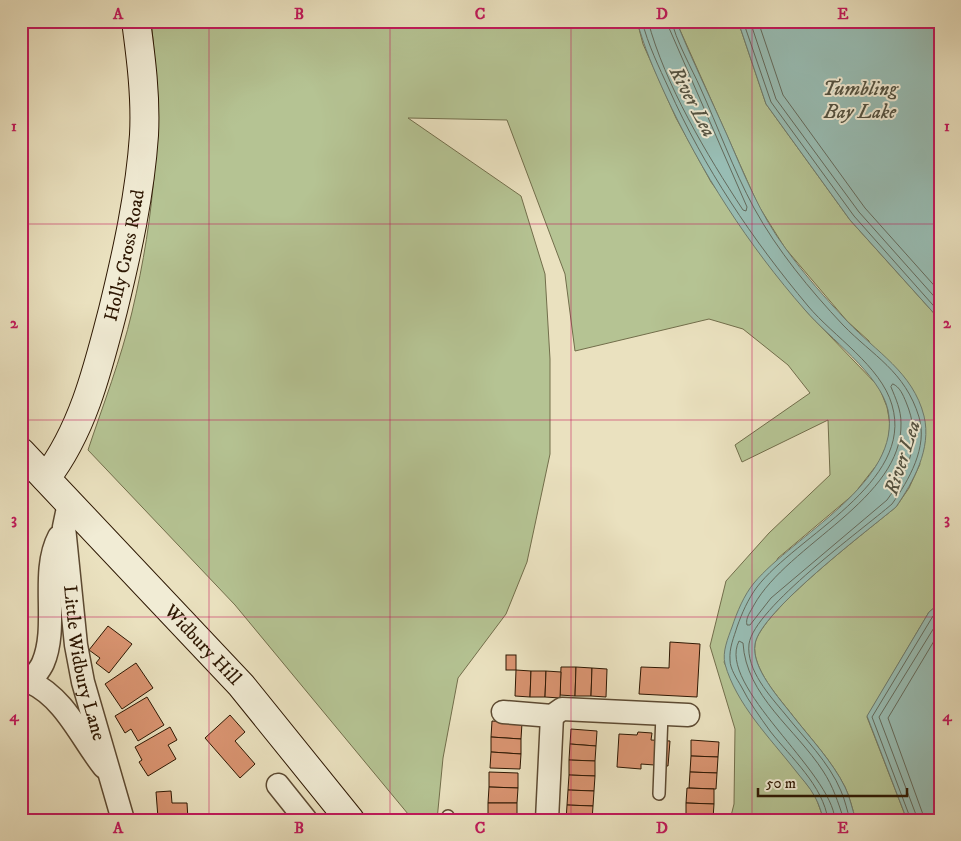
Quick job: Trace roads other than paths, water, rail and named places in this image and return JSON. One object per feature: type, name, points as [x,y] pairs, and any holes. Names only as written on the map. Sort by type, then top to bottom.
[{"type":"main road","name":"Holly Cross Road","points":[[46,478],[60,460],[83,411],[103,348],[130,234],[144,134],[142,60],[136,21]]},
{"type":"main road","name":"Widbury Hill","points":[[21,452],[46,478],[66,515],[241,685],[350,820]]},
{"type":"street","points":[[66,515],[55,545],[49,632],[43,663],[25,683],[42,688],[59,705],[112,778]]},
{"type":"street","name":"Little Widbury Lane","points":[[66,515],[76,646],[84,682],[123,820]]},
{"type":"street","points":[[504,712],[552,716],[562,709],[688,715]]},
{"type":"street","points":[[547,820],[552,716]]},
{"type":"street","points":[[278,785],[306,820]]},
{"type":"lane","points":[[659,794],[662,714]]},
{"type":"water","name":"River Lea","points":[[637,21],[676,21],[753,194],[768,222],[815,286],[902,375],[919,401],[924,416],[926,428],[923,453],[909,487],[896,507],[816,572],[794,593],[775,612],[761,630],[755,644],[757,663],[762,673],[774,692],[821,750],[840,777],[847,791],[856,820],[824,820],[818,802],[811,790],[745,707],[730,679],[724,655],[727,640],[739,610],[754,583],[772,565],[842,506],[863,484],[879,461],[888,436],[888,410],[875,383],[865,370],[805,310],[764,260],[727,207],[679,123],[653,67]]},
{"type":"water","name":"Tumbling Bay Lake","points":[[738,21],[940,21],[940,320],[850,220],[766,104]]},
{"type":"water","points":[[940,603],[940,820],[907,820],[867,716],[929,612]]}]
